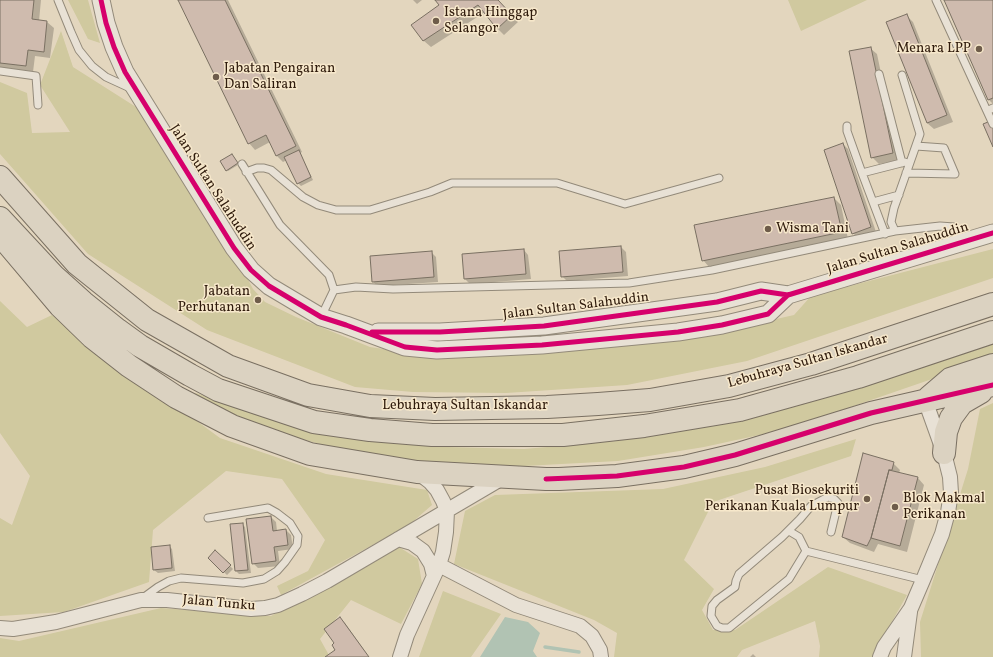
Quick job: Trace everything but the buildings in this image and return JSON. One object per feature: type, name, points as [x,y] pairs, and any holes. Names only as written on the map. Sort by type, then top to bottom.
[{"type":"main road","name":"Lebuhraya Sultan Iskandar","points":[[0,177],[77,264],[147,320],[228,366],[308,395],[370,406],[435,409],[547,407],[650,400],[729,386],[811,364],[993,304]]},
{"type":"main road","name":"Lebuhraya Sultan Iskandar","points":[[0,218],[54,276],[83,302],[135,342],[171,364],[218,390],[314,422],[370,430],[432,435],[563,435],[644,426],[740,410],[858,377],[993,332]]},
{"type":"main road","points":[[0,235],[60,306],[92,336],[129,366],[176,396],[232,426],[310,454],[417,472],[546,479],[617,476],[684,467],[735,455],[871,413],[924,400],[993,386]]},
{"type":"main road","points":[[924,400],[950,379],[993,364]]},
{"type":"main road","points":[[944,453],[946,432],[951,418],[956,411],[962,403],[993,386]]},
{"type":"street","name":"Jalan Sultan Salahuddin","points":[[102,0],[106,23],[114,47],[125,72],[234,248],[245,263],[260,279],[321,317],[405,347],[437,350],[542,345],[678,332],[722,325],[768,314],[788,295]]},
{"type":"street","name":"Jalan Sultan Salahuddin","points":[[364,332],[440,332],[544,326],[717,302],[761,291],[788,295],[993,233]]},
{"type":"street","points":[[880,657],[884,646],[910,608],[942,534],[948,512],[951,493],[950,477],[944,453],[924,400]]},
{"type":"street","points":[[400,657],[407,635],[437,570],[443,552],[446,532],[447,511],[443,501],[437,490],[430,482],[417,472]]},
{"type":"street","name":"Jalan Tunku","points":[[0,628],[13,628],[56,622],[141,600],[167,600],[251,609],[278,605],[314,587],[504,477]]},
{"type":"street","points":[[398,539],[412,543],[423,551],[431,564],[437,570],[516,605],[580,626],[592,636],[600,650],[601,657]]},
{"type":"street","points":[[904,657],[910,608]]},
{"type":"lane","points":[[58,0],[79,50],[92,66],[106,77],[135,90]]},
{"type":"lane","points":[[936,0],[990,109],[993,124]]},
{"type":"lane","points":[[0,71],[36,76],[38,105]]},
{"type":"lane","points":[[879,74],[902,163]]},
{"type":"lane","points":[[895,231],[891,222],[894,208],[920,134],[902,75]]},
{"type":"lane","points":[[847,126],[847,131],[884,234]]},
{"type":"lane","points":[[906,174],[955,174],[944,148],[916,146]]},
{"type":"lane","points":[[862,173],[911,160]]},
{"type":"lane","points":[[242,164],[280,225],[329,275],[334,290],[321,317]]},
{"type":"lane","points":[[246,172],[257,168],[271,170],[302,197],[318,205],[336,210],[370,210],[430,192],[452,183],[557,183],[625,204],[719,178]]},
{"type":"lane","points":[[873,202],[899,195]]},
{"type":"lane","points":[[334,290],[356,287],[393,289],[630,283],[712,270],[895,231],[940,226],[954,227],[960,243]]},
{"type":"lane","points":[[806,551],[789,579],[729,628],[717,626],[711,616],[712,606],[717,600],[735,587],[739,574],[788,531],[811,506],[828,497],[834,499],[838,503],[831,532]]},
{"type":"lane","points":[[141,600],[158,587],[169,581],[181,578],[243,583],[264,579],[277,571],[297,545],[298,536],[290,523],[268,508],[208,518]]},
{"type":"lane","points":[[788,531],[799,537],[806,551],[923,580]]},
{"type":"shaded area","points":[[68,0],[88,0],[100,43],[88,39]]},
{"type":"shaded area","points":[[788,0],[867,0],[801,31]]},
{"type":"shaded area","points":[[61,31],[73,67],[136,107],[244,272],[253,289],[265,302],[296,317],[370,347],[445,358],[524,355],[723,331],[794,315],[811,296],[993,249],[993,278],[747,361],[627,385],[506,393],[413,392],[355,387],[207,330],[88,254],[0,154],[0,82],[27,93],[32,133],[70,132],[40,85]]},
{"type":"shaded area","points":[[0,301],[27,327],[52,315],[220,438],[326,474],[427,490],[432,505],[409,525],[281,595],[277,586],[308,571],[325,540],[282,479],[226,471],[153,530],[149,582],[64,612],[0,616],[0,518],[12,525],[30,476],[0,433]]},
{"type":"shaded area","points":[[993,340],[993,358],[787,429],[704,447],[618,461],[524,466],[444,467],[352,453],[245,422],[194,394],[196,393],[304,431],[353,439],[447,447],[524,449],[617,441],[702,426]]},
{"type":"shaded area","points":[[993,403],[993,657],[921,657],[920,622],[968,469],[980,409]]},
{"type":"shaded area","points":[[856,439],[851,456],[713,502],[684,560],[714,589],[702,610],[713,630],[735,630],[828,567],[907,595],[872,657],[819,657],[820,646],[815,621],[742,650],[737,657],[614,657],[617,633],[594,620],[454,564],[465,511],[495,495],[663,489],[765,467]]},
{"type":"shaded area","points":[[399,547],[418,559],[422,584],[401,624],[351,600],[320,639],[330,657],[0,657],[0,638],[19,641],[161,608],[271,616]]},
{"type":"shaded area","points":[[443,591],[501,614],[471,657],[419,657]]},
{"type":"shaded area","points":[[505,617],[528,622],[540,633],[533,651],[537,657],[480,657]]},
{"type":"waterway","points":[[545,647],[579,652]]},
{"type":"cycle path","points":[[101,0],[106,23],[114,47],[125,72],[234,248],[251,270],[269,286],[321,317],[405,347],[437,350],[542,345],[678,332],[722,325],[768,314],[788,295]]},
{"type":"cycle path","points":[[372,332],[440,332],[544,326],[717,302],[761,291],[788,295],[993,233]]},
{"type":"cycle path","points":[[546,479],[617,476],[684,467],[735,455],[871,413],[993,385]]},
{"type":"place","name":"Istana Hinggap Selangor","points":[[436,21]]},
{"type":"place","name":"Menara LPP","points":[[979,49]]},
{"type":"place","name":"Jabatan Pengairan Dan Saliran","points":[[216,77]]},
{"type":"place","name":"Wisma Tani","points":[[768,229]]},
{"type":"place","name":"Jabatan Perhutanan","points":[[258,300]]},
{"type":"place","name":"Pusat Biosekuriti Perikanan Kuala Lumpur","points":[[867,499]]},
{"type":"place","name":"Blok Makmal Perikanan","points":[[895,507]]}]
